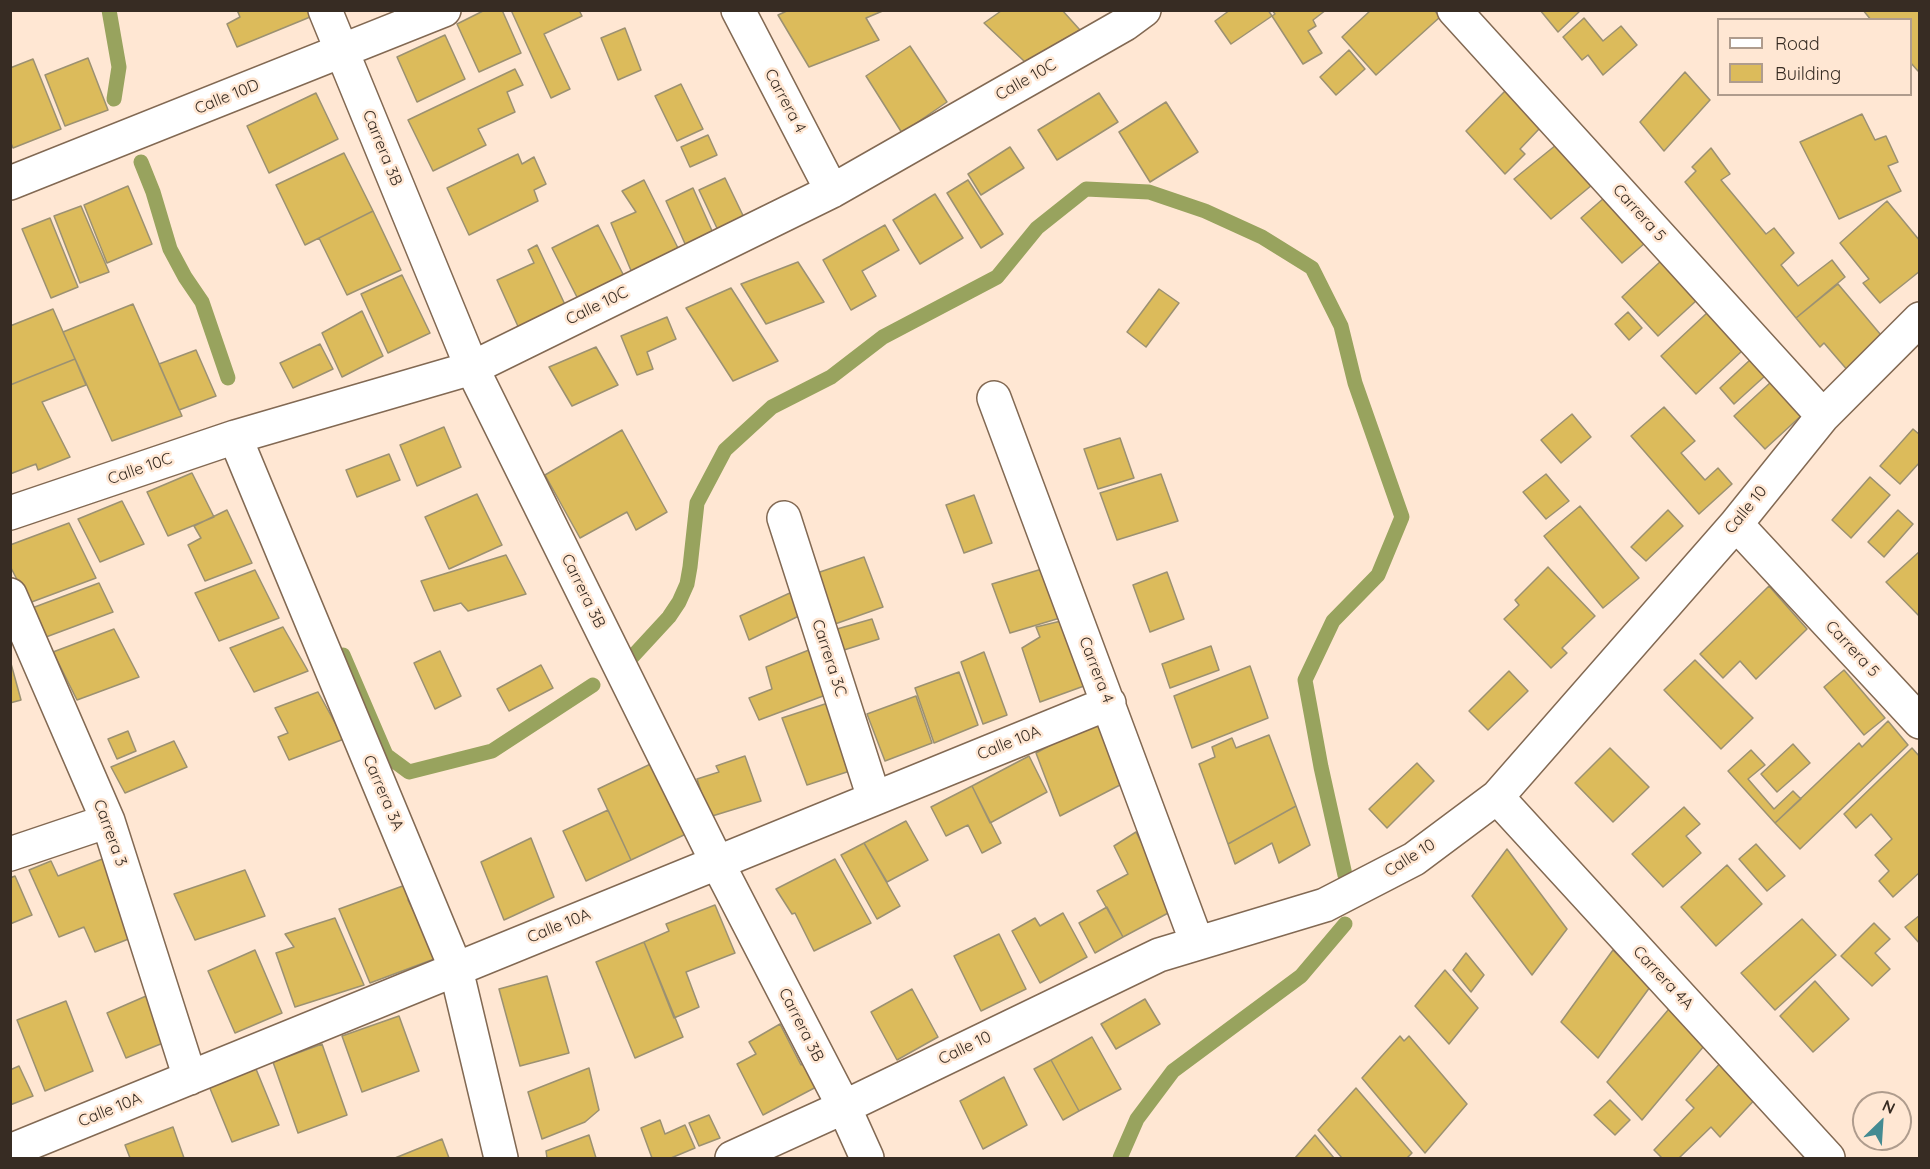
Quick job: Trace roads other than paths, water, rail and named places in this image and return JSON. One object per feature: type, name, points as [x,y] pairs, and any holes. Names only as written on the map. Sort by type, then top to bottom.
[{"type":"street","name":"Carrera 3B","points":[[325,10],[472,368],[717,862],[844,1107],[867,1158]]},
{"type":"street","name":"Calle 10D","points":[[10,183],[444,10]]},
{"type":"street","name":"Carrera 4","points":[[738,10],[832,190]]},
{"type":"street","name":"Carrera 5","points":[[1455,10],[1823,416]]},
{"type":"street","name":"Calle 10C","points":[[10,513],[235,437],[472,368],[832,190],[1126,15]]},
{"type":"street","name":"Calle 10","points":[[732,1158],[844,1107],[1159,955],[1325,905],[1414,859],[1497,797],[1736,524],[1823,416],[1920,319]]},
{"type":"street","name":"Carrera 4","points":[[994,398],[1197,943]]},
{"type":"street","name":"Carrera 3A","points":[[235,437],[456,969],[501,1158]]},
{"type":"street","name":"Carrera 3C","points":[[784,518],[874,798]]},
{"type":"street","name":"Carrera 5","points":[[1736,524],[1920,722]]},
{"type":"street","name":"Carrera 3","points":[[10,595],[108,821],[190,1078]]},
{"type":"street","name":"Calle 10A","points":[[10,1151],[1108,703]]},
{"type":"street","name":"Carrera 4A","points":[[1497,797],[1828,1158]]},
{"type":"street","points":[[10,854],[108,821]]},
{"type":"waterway","points":[[109,10],[119,67],[114,99]]},
{"type":"waterway","points":[[141,162],[153,192],[170,249],[202,302],[228,378]]},
{"type":"waterway","points":[[633,656],[669,617],[679,602],[687,584],[697,503],[725,450],[772,407],[831,377],[883,337],[997,277],[1037,228],[1086,189],[1149,192],[1205,211],[1262,237],[1312,268],[1341,326],[1355,383],[1402,517],[1378,575],[1333,621],[1305,680],[1321,767],[1345,875]]},
{"type":"waterway","points":[[343,655],[386,755],[409,772],[492,751],[593,685]]},
{"type":"waterway","points":[[1120,1158],[1137,1119],[1173,1071],[1301,976],[1345,924]]}]
